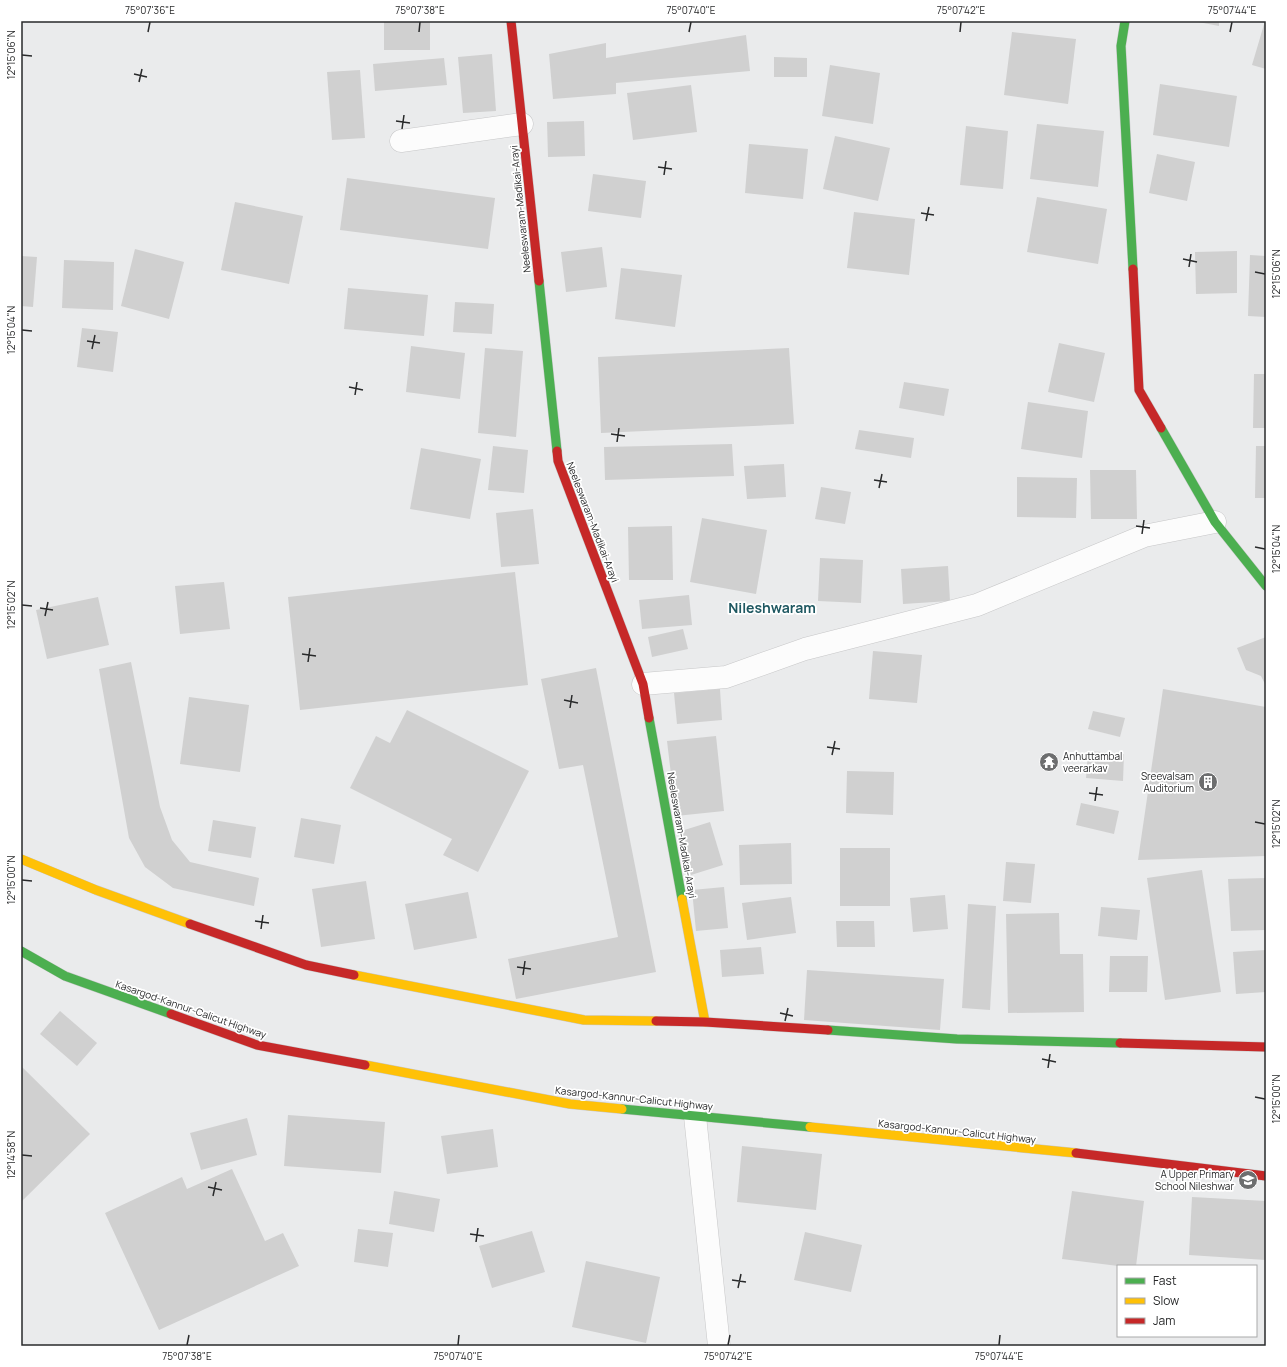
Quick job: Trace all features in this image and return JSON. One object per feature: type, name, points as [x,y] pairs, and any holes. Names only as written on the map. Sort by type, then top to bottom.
[{"type":"main road","name":"Neeleswaram-Madikai-Arayi","points":[[511,21],[558,461],[644,684],[705,1022]]},
{"type":"main road","points":[[1125,21],[1121,46],[1139,390],[1215,522],[1266,586]]},
{"type":"main road","points":[[21,859],[96,890],[306,965],[584,1020],[705,1022],[957,1039],[1266,1047]]},
{"type":"main road","name":"Kasargod-Kannur-Calicut Highway","points":[[21,951],[65,976],[257,1045],[570,1104],[1112,1157],[1266,1176]]},
{"type":"street","points":[[401,141],[522,124]]},
{"type":"street","points":[[644,684],[726,677],[805,649],[977,605],[1144,536],[1215,522]]},
{"type":"street","points":[[695,1116],[719,1346]]},
{"type":"building","points":[[384,21],[430,21],[430,50],[384,50]]},
{"type":"building","points":[[480,21],[480,23],[453,22]]},
{"type":"building","points":[[1193,21],[1219,21],[1219,26]]},
{"type":"building","points":[[1266,21],[1266,69],[1252,65]]},
{"type":"building","points":[[1012,32],[1076,39],[1068,104],[1004,95]]},
{"type":"building","points":[[746,35],[750,71],[616,83],[616,94],[553,99],[549,54],[606,43],[606,58]]},
{"type":"building","points":[[492,54],[496,111],[463,113],[458,57]]},
{"type":"building","points":[[774,57],[807,58],[807,77],[774,77]]},
{"type":"building","points":[[444,58],[447,85],[375,91],[373,64]]},
{"type":"building","points":[[830,65],[880,73],[873,124],[822,116]]},
{"type":"building","points":[[360,70],[365,138],[332,140],[327,72]]},
{"type":"building","points":[[1160,84],[1237,96],[1229,147],[1153,135]]},
{"type":"building","points":[[691,85],[697,132],[633,140],[627,93]]},
{"type":"building","points":[[584,121],[585,156],[548,157],[547,122]]},
{"type":"building","points":[[1037,124],[1104,131],[1098,187],[1030,179]]},
{"type":"building","points":[[966,126],[1008,131],[1003,189],[960,185]]},
{"type":"building","points":[[835,136],[890,148],[878,201],[823,189]]},
{"type":"building","points":[[749,144],[808,149],[803,199],[745,193]]},
{"type":"building","points":[[1157,154],[1195,162],[1187,201],[1149,193]]},
{"type":"building","points":[[593,174],[646,181],[641,218],[588,211]]},
{"type":"building","points":[[347,178],[495,198],[488,249],[340,230]]},
{"type":"building","points":[[1037,197],[1107,209],[1098,264],[1027,252]]},
{"type":"building","points":[[235,202],[303,216],[289,284],[221,270]]},
{"type":"building","points":[[854,212],[915,219],[909,275],[847,268]]},
{"type":"building","points":[[602,247],[607,287],[566,292],[561,252]]},
{"type":"building","points":[[135,249],[184,262],[169,319],[121,306]]},
{"type":"building","points":[[1237,251],[1237,293],[1196,294],[1195,252]]},
{"type":"building","points":[[1250,255],[1266,256],[1266,317],[1248,316]]},
{"type":"building","points":[[21,256],[37,257],[33,307],[21,306]]},
{"type":"building","points":[[64,260],[114,262],[113,310],[62,308]]},
{"type":"building","points":[[621,268],[682,275],[675,327],[615,319]]},
{"type":"building","points":[[348,288],[428,295],[424,336],[344,329]]},
{"type":"building","points":[[455,302],[494,304],[492,334],[453,332]]},
{"type":"building","points":[[82,328],[118,332],[113,372],[77,367]]},
{"type":"building","points":[[1059,343],[1105,353],[1094,402],[1048,392]]},
{"type":"building","points":[[411,346],[465,353],[460,399],[406,392]]},
{"type":"building","points":[[485,348],[523,351],[516,437],[478,433]]},
{"type":"building","points":[[789,348],[794,424],[601,433],[598,357]]},
{"type":"building","points":[[1254,374],[1266,374],[1266,428],[1253,428]]},
{"type":"building","points":[[904,382],[949,389],[944,416],[899,408]]},
{"type":"building","points":[[1028,402],[1088,411],[1082,458],[1021,449]]},
{"type":"building","points":[[859,430],[914,438],[911,458],[855,449]]},
{"type":"building","points":[[732,444],[734,476],[605,480],[604,447]]},
{"type":"building","points":[[493,446],[528,450],[524,493],[488,490]]},
{"type":"building","points":[[1256,446],[1266,446],[1266,498],[1255,498]]},
{"type":"building","points":[[421,448],[481,459],[470,519],[410,509]]},
{"type":"building","points":[[784,464],[786,497],[747,499],[744,466]]},
{"type":"building","points":[[1090,470],[1136,470],[1137,519],[1091,519]]},
{"type":"building","points":[[1017,477],[1077,478],[1076,518],[1017,517]]},
{"type":"building","points":[[821,487],[851,492],[845,524],[815,519]]},
{"type":"building","points":[[533,509],[539,564],[501,567],[496,513]]},
{"type":"building","points":[[702,518],[767,530],[756,594],[690,582]]},
{"type":"building","points":[[672,526],[673,580],[629,580],[628,527]]},
{"type":"building","points":[[820,558],[863,560],[861,603],[818,601]]},
{"type":"building","points":[[948,566],[950,601],[903,604],[901,569]]},
{"type":"building","points":[[515,572],[528,685],[300,710],[288,597]]},
{"type":"building","points":[[224,582],[230,629],[180,634],[175,586]]},
{"type":"building","points":[[689,595],[692,625],[642,629],[639,600]]},
{"type":"building","points":[[98,597],[109,645],[47,659],[36,610]]},
{"type":"building","points":[[683,629],[688,649],[652,657],[648,637]]},
{"type":"building","points":[[1266,637],[1266,686],[1261,676],[1246,670],[1237,648]]},
{"type":"building","points":[[873,651],[922,655],[917,703],[869,699]]},
{"type":"building","points":[[131,662],[160,807],[172,840],[190,862],[259,878],[254,906],[173,888],[145,867],[129,838],[99,669]]},
{"type":"building","points":[[596,668],[656,972],[516,999],[508,959],[618,937],[583,765],[559,769],[541,679]]},
{"type":"building","points":[[720,689],[722,720],[677,724],[674,693]]},
{"type":"building","name":"Sreevalsam Auditorium","points":[[1163,689],[1266,707],[1266,856],[1138,860]]},
{"type":"building","points":[[189,697],[249,705],[240,772],[180,764]]},
{"type":"building","points":[[407,710],[529,771],[478,872],[443,855],[452,839],[350,788],[376,736],[390,743]]},
{"type":"building","points":[[1093,711],[1125,718],[1120,737],[1088,729]]},
{"type":"building","points":[[716,736],[724,811],[676,816],[667,741]]},
{"type":"building","points":[[1088,751],[1124,754],[1123,781],[1086,778]]},
{"type":"building","points":[[847,771],[894,772],[893,815],[846,813]]},
{"type":"building","points":[[1081,803],[1119,811],[1114,834],[1076,825]]},
{"type":"building","points":[[301,818],[341,825],[334,864],[294,857]]},
{"type":"building","points":[[213,820],[256,827],[251,858],[208,851]]},
{"type":"building","points":[[710,822],[723,865],[691,875],[678,832]]},
{"type":"building","points":[[791,843],[792,884],[740,885],[739,845]]},
{"type":"building","points":[[840,848],[890,848],[890,906],[840,906]]},
{"type":"building","points":[[1006,862],[1035,864],[1031,903],[1003,901]]},
{"type":"building","points":[[1202,870],[1221,992],[1165,1000],[1147,878]]},
{"type":"building","points":[[1266,878],[1266,930],[1231,931],[1228,879]]},
{"type":"building","points":[[366,881],[375,939],[321,947],[312,889]]},
{"type":"building","points":[[724,887],[728,928],[696,931],[692,890]]},
{"type":"building","points":[[468,892],[477,938],[414,950],[405,904]]},
{"type":"building","points":[[945,895],[948,929],[913,932],[910,898]]},
{"type":"building","points":[[791,897],[796,933],[747,940],[742,903]]},
{"type":"building","points":[[968,904],[996,906],[990,1010],[962,1008]]},
{"type":"building","points":[[1101,907],[1140,910],[1137,940],[1098,936]]},
{"type":"building","points":[[1059,913],[1060,954],[1083,954],[1084,1012],[1008,1013],[1006,914]]},
{"type":"building","points":[[836,921],[874,921],[875,947],[837,947]]},
{"type":"building","points":[[761,947],[764,974],[722,977],[720,950]]},
{"type":"building","points":[[1266,950],[1266,992],[1236,994],[1233,952]]},
{"type":"building","points":[[1110,956],[1148,956],[1147,992],[1109,992]]},
{"type":"building","points":[[807,970],[944,979],[940,1030],[804,1020]]},
{"type":"building","points":[[60,1011],[97,1043],[77,1066],[40,1034]]},
{"type":"building","points":[[21,1066],[90,1134],[21,1202]]},
{"type":"building","points":[[288,1115],[385,1122],[381,1173],[284,1166]]},
{"type":"building","points":[[247,1118],[257,1155],[201,1170],[190,1133]]},
{"type":"building","points":[[493,1129],[498,1167],[447,1174],[441,1136]]},
{"type":"building","points":[[742,1146],[822,1154],[816,1210],[737,1202]]},
{"type":"building","points":[[232,1169],[265,1241],[283,1233],[299,1266],[159,1330],[105,1213],[182,1177],[187,1189]]},
{"type":"building","points":[[394,1191],[440,1199],[434,1232],[389,1224]]},
{"type":"building","points":[[1072,1191],[1144,1201],[1136,1265],[1117,1266],[1062,1259]]},
{"type":"building","points":[[1192,1197],[1266,1201],[1266,1260],[1189,1255]]},
{"type":"building","points":[[358,1229],[393,1233],[388,1267],[354,1262]]},
{"type":"building","points":[[532,1231],[545,1272],[492,1288],[479,1246]]},
{"type":"building","points":[[805,1232],[862,1245],[851,1292],[794,1280]]},
{"type":"building","points":[[586,1261],[660,1277],[646,1343],[572,1327]]},
{"type":"traffic: fast","points":[[1125,21],[1121,46],[1133,269]]},
{"type":"traffic: fast","points":[[539,281],[557,451]]},
{"type":"traffic: fast","points":[[1161,428],[1215,522],[1266,586]]},
{"type":"traffic: fast","points":[[649,718],[682,899]]},
{"type":"traffic: fast","points":[[21,951],[65,976],[171,1014]]},
{"type":"traffic: fast","points":[[828,1030],[957,1039],[1120,1043]]},
{"type":"traffic: fast","points":[[622,1109],[810,1127]]},
{"type":"traffic: slow","points":[[21,859],[96,890],[190,924]]},
{"type":"traffic: slow","points":[[682,899],[705,1022]]},
{"type":"traffic: slow","points":[[354,975],[584,1020],[656,1021]]},
{"type":"traffic: slow","points":[[365,1065],[570,1104],[622,1109]]},
{"type":"traffic: slow","points":[[810,1127],[1076,1153]]},
{"type":"traffic: jam","points":[[511,21],[539,281]]},
{"type":"traffic: jam","points":[[1133,269],[1139,390],[1161,428]]},
{"type":"traffic: jam","points":[[557,451],[558,461],[643,684],[649,718]]},
{"type":"traffic: jam","points":[[190,924],[306,965],[354,975]]},
{"type":"traffic: jam","points":[[171,1014],[257,1045],[365,1065]]},
{"type":"traffic: jam","points":[[656,1021],[705,1022],[828,1030]]},
{"type":"traffic: jam","points":[[1120,1043],[1266,1047]]},
{"type":"traffic: jam","points":[[1076,1153],[1266,1176]]},
{"type":"place","name":"Anhuttambal veerarkav","points":[[1049,762]]},
{"type":"place","name":"Sreevalsam Auditorium","points":[[1208,782]]},
{"type":"place","name":"A Upper Primary School Nileshwar","points":[[1248,1180]]},
{"type":"district","name":"Nileshwaram","points":[[772,608]]}]
